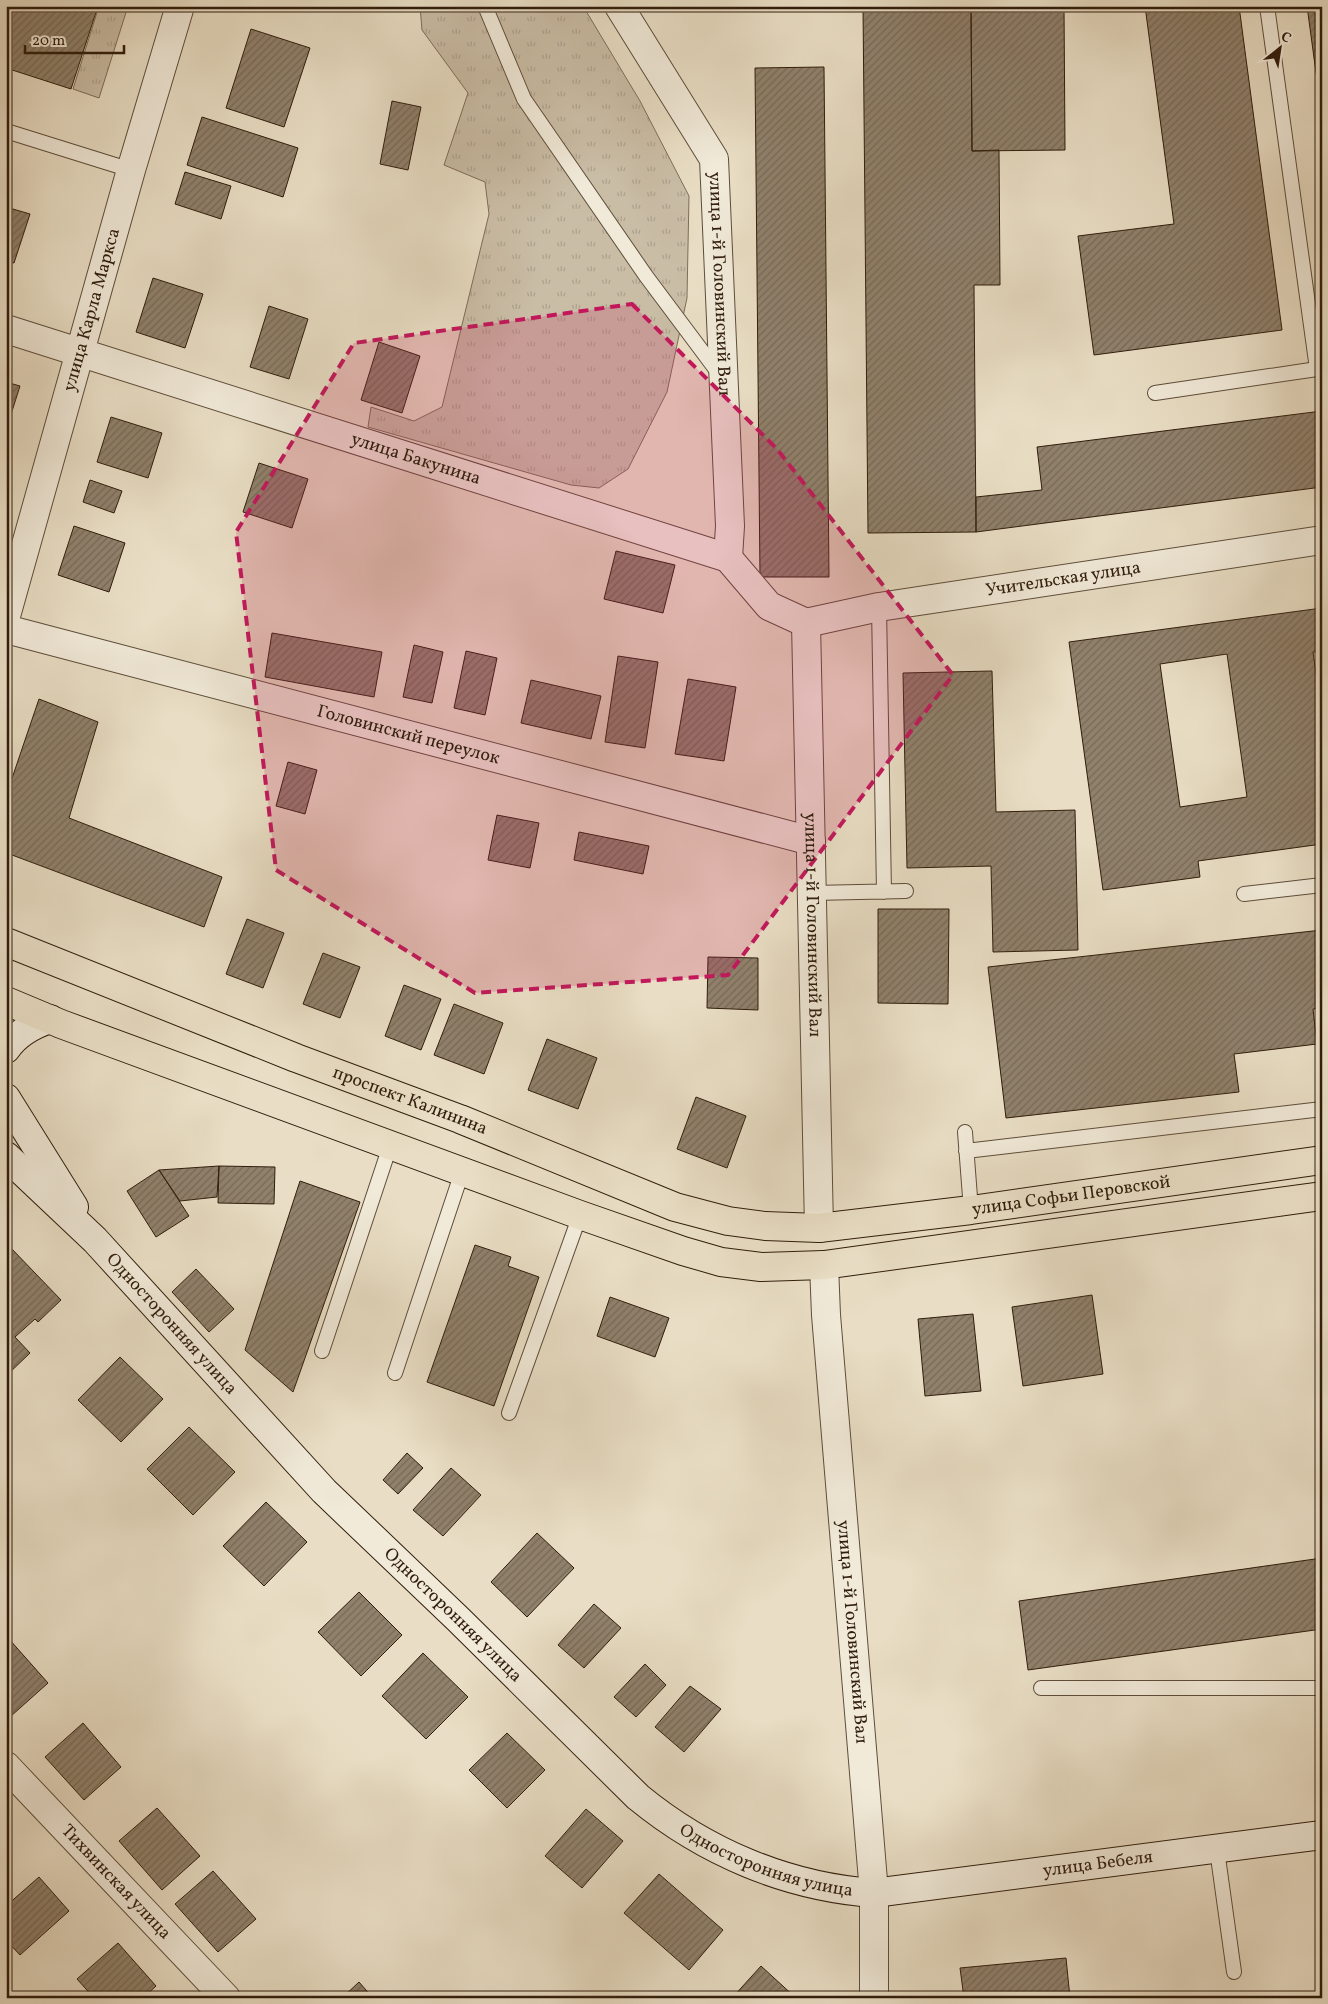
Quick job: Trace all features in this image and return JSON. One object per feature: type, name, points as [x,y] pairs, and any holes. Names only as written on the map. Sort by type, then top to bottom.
[{"type":"main road","name":"проспект Калинина","points":[[6,942],[296,1058],[460,1120],[675,1207],[710,1217],[746,1224],[819,1228]]},
{"type":"main road","points":[[6,1001],[390,1146],[683,1251],[721,1262],[761,1267],[824,1265]]},
{"type":"main road","name":"улица Софьи Перовской","points":[[819,1228],[971,1210],[1322,1160]]},
{"type":"main road","name":"улица Софьи Перовской","points":[[824,1265],[1322,1196]]},
{"type":"street","name":"улица Карла Маркса","points":[[6,616],[131,170],[180,6]]},
{"type":"street","name":"улица 1-й Головинский Вал","points":[[619,6],[714,159],[722,379],[730,526],[728,558]]},
{"type":"street","name":"улица Бакунина","points":[[6,329],[728,558]]},
{"type":"street","name":"Учительская улица","points":[[806,623],[879,607],[1322,540]]},
{"type":"street","points":[[728,558],[770,606],[806,623]]},
{"type":"street","name":"улица 1-й Головинский Вал","points":[[806,623],[819,1228]]},
{"type":"street","name":"Головинский переулок","points":[[6,629],[811,841]]},
{"type":"street","points":[[6,1049],[21,1032],[50,1019]]},
{"type":"street","name":"Односторонняя улица","points":[[6,1098],[95,1240]]},
{"type":"street","name":"Односторонняя улица","points":[[6,1156],[95,1240],[324,1491],[458,1619],[638,1797],[659,1814],[693,1836],[754,1866],[820,1885],[874,1893]]},
{"type":"street","name":"улица 1-й Головинский Вал","points":[[824,1265],[826,1325],[874,1893],[874,1998]]},
{"type":"street","name":"Тихвинская улица","points":[[6,1766],[226,1998]]},
{"type":"street","name":"улица Бебеля","points":[[874,1893],[1322,1835]]},
{"type":"lane","points":[[485,6],[524,99],[646,276],[722,379]]},
{"type":"lane","points":[[1155,393],[1317,369],[1268,6]]},
{"type":"lane","points":[[6,130],[131,170]]},
{"type":"lane","points":[[879,607],[884,892]]},
{"type":"lane","points":[[1244,894],[1322,885]]},
{"type":"lane","points":[[812,893],[906,891]]},
{"type":"lane","points":[[966,1151],[1322,1109]]},
{"type":"lane","points":[[965,1132],[971,1210]]},
{"type":"lane","points":[[322,1352],[390,1146]]},
{"type":"lane","points":[[395,1373],[462,1172]]},
{"type":"lane","points":[[509,1412],[580,1215]]},
{"type":"lane","points":[[1041,1688],[1322,1688]]},
{"type":"lane","points":[[1217,1850],[1234,1972]]},
{"type":"highlighted area","points":[[632,304],[777,449],[953,675],[728,975],[475,993],[276,870],[236,532],[354,343]]},
{"type":"green space","points":[[99,6],[128,6],[99,98],[73,89]]},
{"type":"green space","points":[[420,6],[583,6],[640,101],[689,196],[687,298],[667,392],[628,469],[599,488],[571,485],[368,427],[371,407],[414,421],[442,407],[489,214],[485,182],[444,165],[468,93],[422,30]]},
{"type":"building","points":[[6,6],[98,6],[71,89],[6,68]]},
{"type":"building","points":[[863,6],[971,6],[972,151],[999,150],[1000,285],[974,285],[976,532],[868,533]]},
{"type":"building","points":[[971,6],[1064,6],[1065,150],[972,151]]},
{"type":"building","points":[[1145,6],[1239,6],[1282,330],[1094,355],[1078,236],[1174,224]]},
{"type":"building","points":[[1307,6],[1322,6],[1322,117]]},
{"type":"building","points":[[251,29],[310,48],[284,127],[226,108]]},
{"type":"building","points":[[824,67],[829,577],[760,577],[755,68]]},
{"type":"building","points":[[392,101],[421,107],[408,170],[380,164]]},
{"type":"building","points":[[202,117],[298,148],[283,197],[187,165]]},
{"type":"building","points":[[185,172],[231,186],[221,219],[175,204]]},
{"type":"building","points":[[6,207],[30,214],[14,263],[6,261]]},
{"type":"building","points":[[153,278],[203,294],[185,348],[136,332]]},
{"type":"building","points":[[269,306],[308,319],[289,379],[250,367]]},
{"type":"building","points":[[379,342],[420,356],[402,413],[361,400]]},
{"type":"building","points":[[6,382],[20,386],[6,430]]},
{"type":"building","points":[[1322,411],[1322,487],[976,532],[976,497],[1042,490],[1037,447]]},
{"type":"building","points":[[111,417],[162,433],[148,478],[97,462]]},
{"type":"building","points":[[259,463],[308,479],[292,528],[243,512]]},
{"type":"building","points":[[90,480],[122,491],[114,513],[83,502]]},
{"type":"building","points":[[74,526],[125,543],[109,592],[58,575]]},
{"type":"building","points":[[616,551],[675,565],[663,613],[604,599]]},
{"type":"building","points":[[1322,608],[1322,651],[1313,652],[1322,716],[1322,844],[1198,861],[1200,877],[1103,890],[1069,642]],"holes":[[[1227,654],[1247,797],[1180,807],[1160,664]]]},
{"type":"building","points":[[272,633],[382,652],[374,697],[265,677]]},
{"type":"building","points":[[414,645],[443,652],[432,703],[403,697]]},
{"type":"building","points":[[466,651],[497,658],[485,715],[454,708]]},
{"type":"building","points":[[618,656],[658,662],[645,748],[605,742]]},
{"type":"building","points":[[992,671],[996,812],[1075,810],[1078,950],[993,952],[991,866],[907,868],[903,673]]},
{"type":"building","points":[[688,679],[736,687],[724,761],[675,754]]},
{"type":"building","points":[[531,680],[601,696],[591,739],[521,723]]},
{"type":"building","points":[[39,699],[98,722],[69,818],[222,877],[204,927],[12,855],[6,843],[6,796]]},
{"type":"building","points":[[288,762],[317,770],[305,814],[276,806]]},
{"type":"building","points":[[497,815],[539,823],[530,868],[488,860]]},
{"type":"building","points":[[579,832],[649,846],[643,874],[574,860]]},
{"type":"building","points":[[878,909],[949,909],[948,1004],[878,1003]]},
{"type":"building","points":[[247,919],[284,933],[263,988],[226,974]]},
{"type":"building","points":[[1322,930],[1322,1008],[1313,1009],[1317,1044],[1234,1054],[1239,1092],[1006,1118],[988,967]]},
{"type":"building","points":[[323,953],[360,967],[340,1018],[303,1004]]},
{"type":"building","points":[[708,957],[758,958],[758,1010],[707,1008]]},
{"type":"building","points":[[404,985],[441,999],[421,1050],[385,1036]]},
{"type":"building","points":[[454,1004],[503,1023],[484,1074],[434,1055]]},
{"type":"building","points":[[547,1039],[597,1058],[578,1109],[528,1090]]},
{"type":"building","points":[[696,1097],[746,1116],[727,1168],[677,1149]]},
{"type":"building","points":[[219,1166],[217,1197],[180,1201],[159,1170]]},
{"type":"building","points":[[219,1166],[275,1167],[274,1204],[218,1203]]},
{"type":"building","points":[[159,1170],[189,1216],[156,1237],[127,1191]]},
{"type":"building","points":[[300,1181],[360,1202],[293,1392],[245,1350]]},
{"type":"building","points":[[475,1245],[511,1257],[508,1266],[539,1277],[494,1406],[427,1382]]},
{"type":"building","points":[[10,1247],[61,1300],[38,1322],[35,1319],[15,1337],[30,1353],[6,1376],[6,1251]]},
{"type":"building","points":[[196,1269],[234,1309],[209,1332],[172,1292]]},
{"type":"building","points":[[1092,1295],[1103,1374],[1023,1386],[1012,1307]]},
{"type":"building","points":[[610,1297],[669,1318],[655,1357],[597,1336]]},
{"type":"building","points":[[973,1314],[981,1391],[925,1396],[918,1319]]},
{"type":"building","points":[[120,1357],[163,1399],[121,1442],[78,1400]]},
{"type":"building","points":[[189,1427],[235,1472],[193,1515],[147,1469]]},
{"type":"building","points":[[407,1453],[423,1468],[398,1494],[383,1480]]},
{"type":"building","points":[[451,1468],[481,1495],[443,1536],[413,1510]]},
{"type":"building","points":[[266,1502],[307,1542],[264,1586],[223,1546]]},
{"type":"building","points":[[537,1533],[574,1568],[527,1617],[491,1582]]},
{"type":"building","points":[[1322,1558],[1322,1629],[1028,1670],[1019,1601]]},
{"type":"building","points":[[359,1592],[402,1635],[361,1676],[318,1632]]},
{"type":"building","points":[[594,1604],[621,1628],[584,1668],[558,1645]]},
{"type":"building","points":[[9,1639],[48,1683],[11,1716],[6,1711],[6,1641]]},
{"type":"building","points":[[423,1653],[468,1697],[426,1739],[382,1696]]},
{"type":"building","points":[[645,1664],[666,1685],[636,1717],[614,1697]]},
{"type":"building","points":[[690,1686],[721,1709],[684,1752],[655,1727]]},
{"type":"building","points":[[83,1723],[121,1767],[84,1800],[45,1757]]},
{"type":"building","points":[[507,1733],[545,1770],[507,1808],[469,1770]]},
{"type":"building","points":[[157,1808],[200,1856],[162,1890],[119,1841]]},
{"type":"building","points":[[586,1809],[623,1841],[582,1888],[545,1856]]},
{"type":"building","points":[[213,1871],[256,1919],[218,1952],[175,1904]]},
{"type":"building","points":[[659,1874],[723,1930],[689,1970],[624,1913]]},
{"type":"building","points":[[39,1877],[69,1911],[20,1955],[6,1940],[6,1906]]},
{"type":"building","points":[[118,1943],[156,1986],[143,1998],[94,1998],[77,1979]]},
{"type":"building","points":[[1066,1958],[1070,1998],[964,1998],[960,1968]]},
{"type":"building","points":[[761,1966],[796,1998],[732,1998]]},
{"type":"building","points":[[359,1982],[373,1998],[342,1998]]}]
